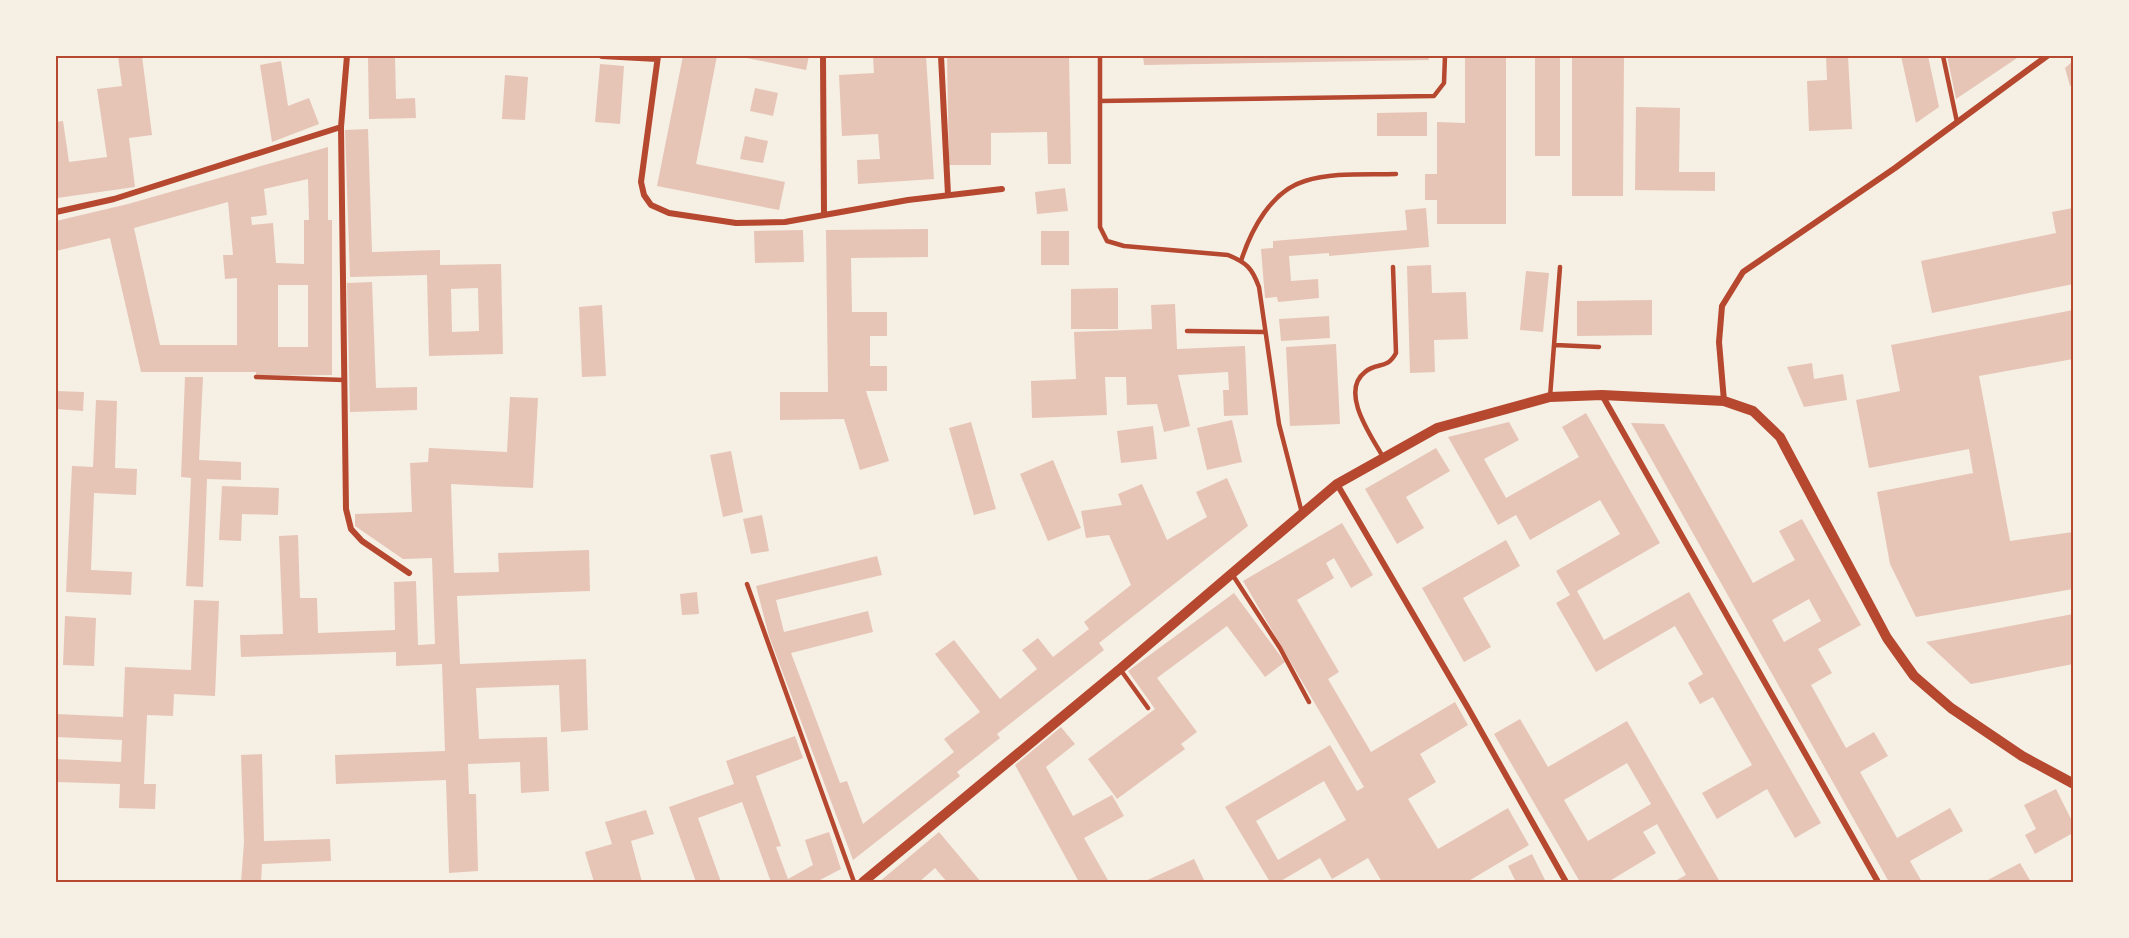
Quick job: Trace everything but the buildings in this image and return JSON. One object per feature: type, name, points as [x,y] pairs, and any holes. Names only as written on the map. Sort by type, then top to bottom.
[{"type":"street","points":[[347,56],[341,127],[346,509],[351,530],[362,541],[409,573]]},
{"type":"street","points":[[602,56],[657,57],[641,182],[644,195],[651,205],[669,213],[736,223],[785,222],[908,200],[1002,189]]},
{"type":"street","points":[[823,56],[824,214]]},
{"type":"street","points":[[941,56],[948,195]]},
{"type":"street","points":[[1724,401],[1719,342],[1722,306],[1743,272],[1895,168],[2048,56]]},
{"type":"street","points":[[56,212],[114,199],[341,127]]},
{"type":"street","points":[[1602,395],[1878,882]]},
{"type":"street","points":[[866,881],[1337,484],[1437,428],[1551,397],[1602,395],[1724,401],[1753,411],[1780,437],[1887,638],[1914,676],[1951,708],[2022,756],[2073,784]]},
{"type":"street","points":[[1337,484],[1468,708],[1566,882]]},
{"type":"lane","points":[[1100,56],[1100,227],[1107,241],[1124,246],[1228,255],[1241,261],[1253,271],[1259,287],[1279,424],[1302,515]]},
{"type":"lane","points":[[1100,101],[1434,96],[1444,83],[1445,56]]},
{"type":"lane","points":[[1943,56],[1957,122]]},
{"type":"lane","points":[[1241,261],[1255,225],[1270,206],[1302,181],[1320,177],[1396,174]]},
{"type":"lane","points":[[1383,457],[1358,412],[1355,396],[1359,378],[1365,371],[1388,364],[1396,353],[1393,267]]},
{"type":"lane","points":[[1551,397],[1560,267]]},
{"type":"lane","points":[[1187,331],[1265,332]]},
{"type":"lane","points":[[1555,345],[1599,347]]},
{"type":"lane","points":[[256,377],[344,380]]},
{"type":"lane","points":[[1232,574],[1280,648],[1309,702]]},
{"type":"lane","points":[[747,584],[854,882]]},
{"type":"lane","points":[[1120,669],[1148,708]]}]
